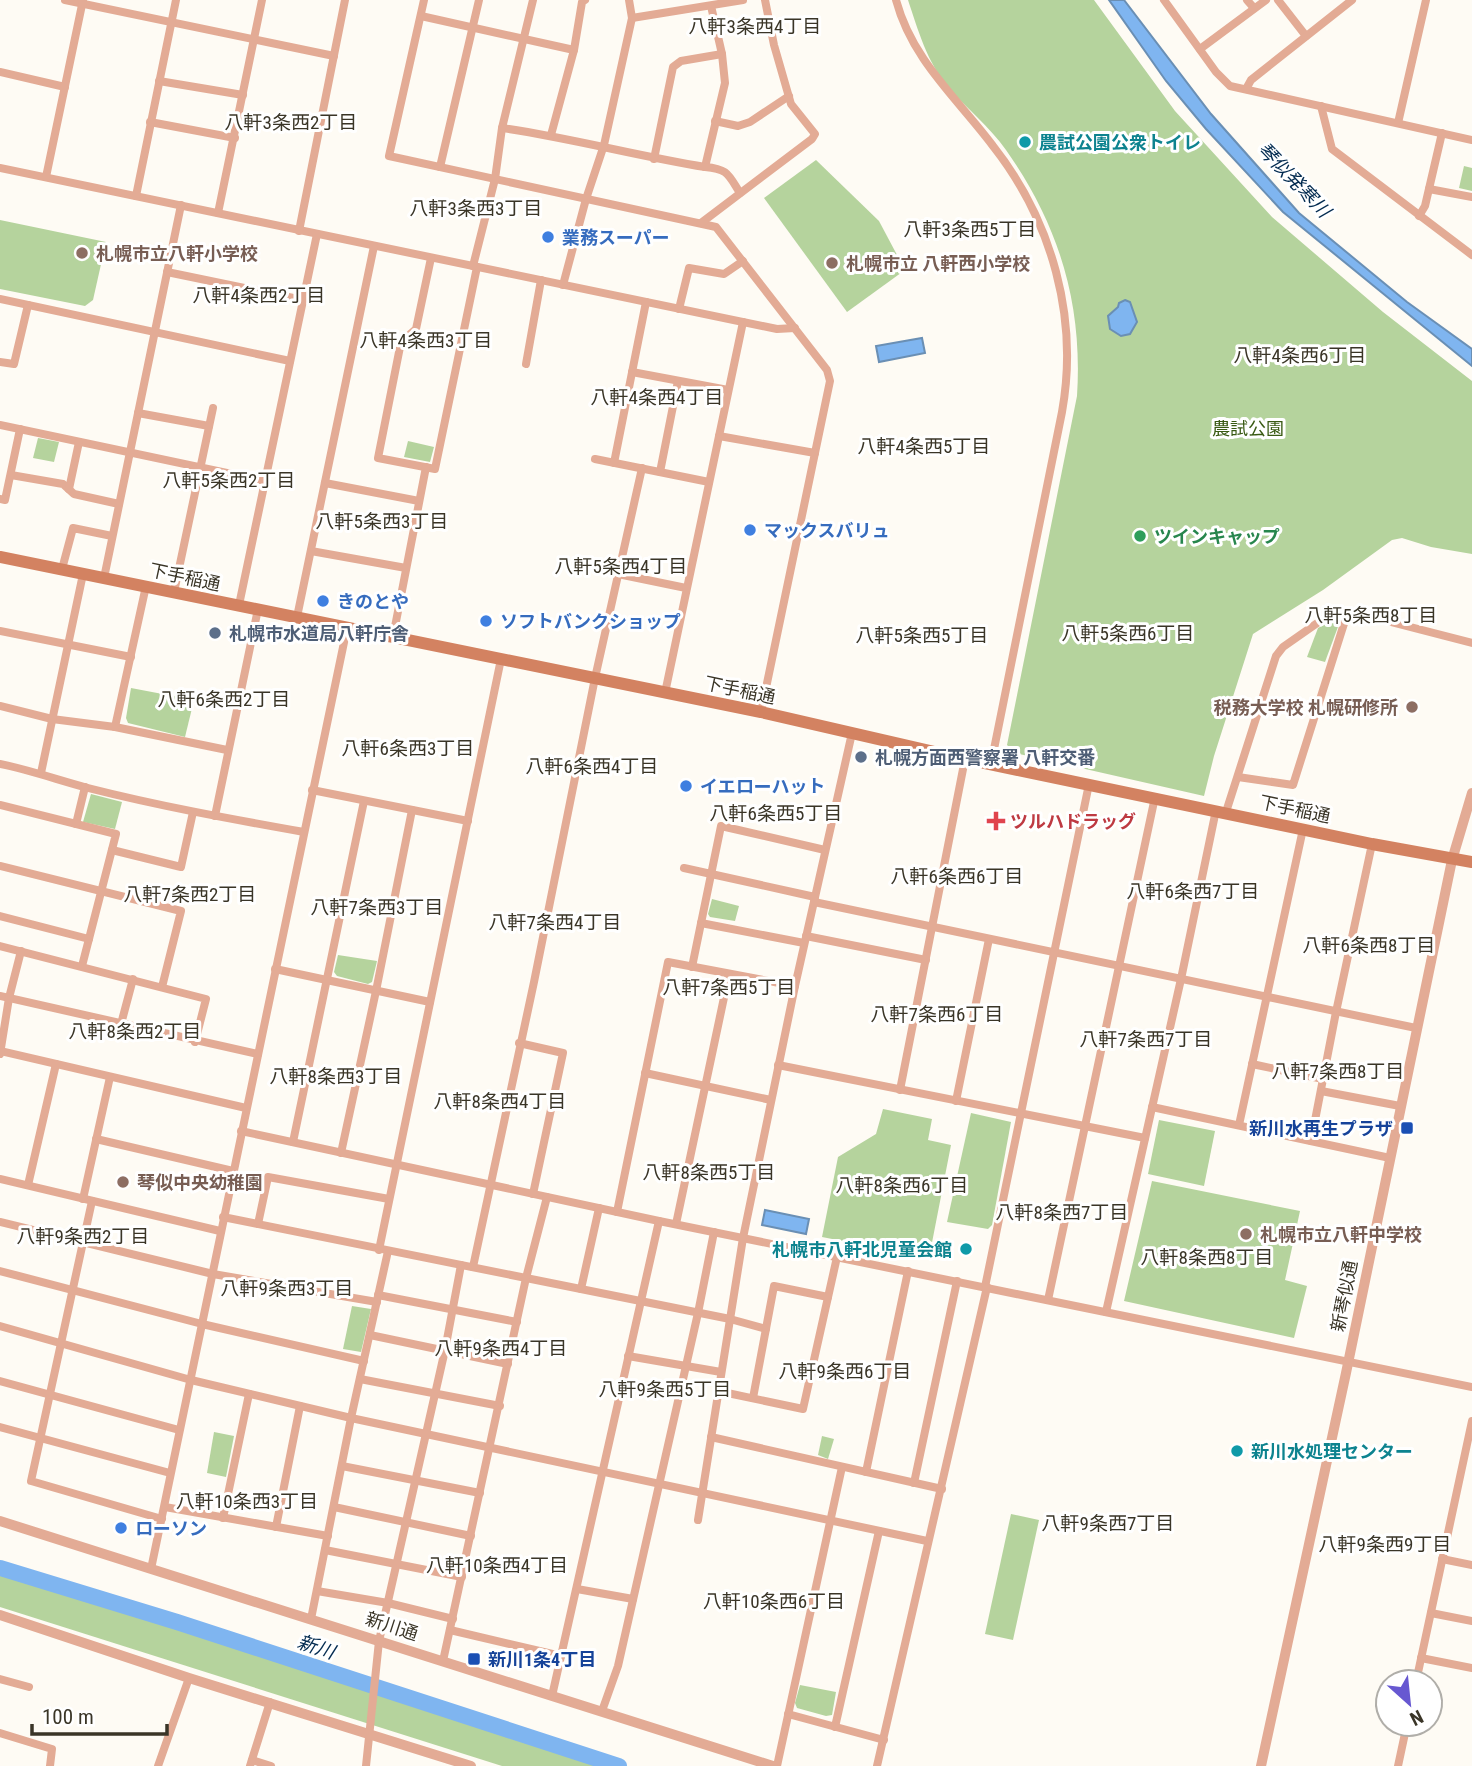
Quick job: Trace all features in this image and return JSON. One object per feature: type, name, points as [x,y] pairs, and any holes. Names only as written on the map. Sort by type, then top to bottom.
[{"type":"main road","name":"下手稲通","points":[[0,557],[761,712],[965,759],[1472,862]]},
{"type":"street","points":[[65,0],[334,56]]},
{"type":"street","points":[[136,196],[176,0]]},
{"type":"street","points":[[218,213],[262,0]]},
{"type":"street","points":[[299,231],[345,0]]},
{"type":"street","points":[[424,0],[389,156],[716,226],[827,370],[830,381],[761,712]]},
{"type":"street","points":[[440,167],[478,0]]},
{"type":"street","points":[[430,257],[416,329],[401,342],[378,458],[435,468],[495,179],[502,128],[533,0]]},
{"type":"street","points":[[551,135],[574,50],[582,2],[585,0]]},
{"type":"street","points":[[562,285],[604,145],[632,18],[629,0]]},
{"type":"street","points":[[632,18],[743,0]]},
{"type":"street","points":[[701,223],[815,134],[791,104],[774,45],[765,0]]},
{"type":"street","points":[[896,0],[922,60],[992,144],[1014,174],[1036,212],[1052,251],[1068,350],[1067,387],[991,764]]},
{"type":"street","points":[[1164,0],[1230,86],[1472,140]]},
{"type":"street","points":[[1247,0],[1254,9]]},
{"type":"street","points":[[1200,49],[1266,0]]},
{"type":"street","points":[[1279,0],[1306,36]]},
{"type":"street","points":[[1247,89],[1251,80],[1352,0]]},
{"type":"street","points":[[1398,123],[1426,0]]},
{"type":"street","points":[[46,177],[82,2]]},
{"type":"street","points":[[705,167],[725,83],[722,54],[711,6]]},
{"type":"street","points":[[421,16],[574,50]]},
{"type":"street","points":[[654,159],[673,67],[681,61],[722,54]]},
{"type":"street","points":[[0,72],[65,87]]},
{"type":"street","points":[[159,80],[243,95]]},
{"type":"street","points":[[715,121],[738,126],[750,122],[789,96]]},
{"type":"street","points":[[1321,106],[1332,149],[1472,255]]},
{"type":"street","points":[[149,122],[235,138]]},
{"type":"street","points":[[502,128],[604,145],[654,159],[722,169],[729,174],[740,193]]},
{"type":"street","points":[[1419,216],[1425,206],[1442,133]]},
{"type":"street","points":[[0,168],[776,329],[795,328]]},
{"type":"street","points":[[1429,189],[1472,197]]},
{"type":"street","points":[[104,578],[181,205]]},
{"type":"street","points":[[239,606],[317,234]]},
{"type":"street","points":[[297,617],[374,246]]},
{"type":"street","points":[[679,309],[689,268],[724,274],[743,261]]},
{"type":"street","points":[[167,272],[303,300]]},
{"type":"street","points":[[526,364],[541,280]]},
{"type":"street","points":[[0,299],[290,361]]},
{"type":"street","points":[[614,463],[646,302]]},
{"type":"street","points":[[0,362],[14,364],[28,305]]},
{"type":"street","points":[[664,692],[743,322]]},
{"type":"street","points":[[632,372],[728,390]]},
{"type":"street","points":[[660,472],[678,381]]},
{"type":"street","points":[[174,592],[213,408]]},
{"type":"street","points":[[138,413],[209,426]]},
{"type":"street","points":[[0,425],[265,481]]},
{"type":"street","points":[[0,499],[5,500],[20,429]]},
{"type":"street","points":[[719,436],[815,453]]},
{"type":"street","points":[[69,489],[79,442]]},
{"type":"street","points":[[595,459],[709,482]]},
{"type":"street","points":[[393,637],[426,467]]},
{"type":"street","points":[[473,1268],[595,678],[642,468]]},
{"type":"street","points":[[11,475],[63,485],[74,494],[119,504]]},
{"type":"street","points":[[325,483],[419,501]]},
{"type":"street","points":[[62,569],[73,528],[112,536]]},
{"type":"street","points":[[311,551],[406,568]]},
{"type":"street","points":[[41,773],[83,574]]},
{"type":"street","points":[[618,574],[686,589]]},
{"type":"street","points":[[115,727],[146,586]]},
{"type":"street","points":[[215,816],[258,609]]},
{"type":"street","points":[[1238,777],[1293,785],[1348,611]]},
{"type":"street","points":[[1106,1312],[1221,811],[1238,777],[1276,656],[1283,647],[1333,612],[1348,611],[1472,643]]},
{"type":"street","points":[[151,1569],[346,628]]},
{"type":"street","points":[[0,631],[131,657]]},
{"type":"street","points":[[312,1619],[351,1418],[378,1298],[389,1199],[501,659]]},
{"type":"street","points":[[0,706],[52,719],[115,727],[227,750]]},
{"type":"street","points":[[698,1520],[743,1238],[795,986],[852,733]]},
{"type":"street","points":[[900,1090],[965,759]]},
{"type":"street","points":[[0,764],[193,812],[304,832]]},
{"type":"street","points":[[877,1766],[986,1287],[1088,784]]},
{"type":"street","points":[[76,824],[85,787]]},
{"type":"street","points":[[312,790],[468,821]]},
{"type":"street","name":"新琴似通","points":[[1261,1766],[1452,860],[1472,793]]},
{"type":"street","points":[[1048,1300],[1155,797]]},
{"type":"street","points":[[293,1142],[364,800]]},
{"type":"street","points":[[0,805],[116,834],[82,966]]},
{"type":"street","points":[[341,1153],[412,810]]},
{"type":"street","points":[[112,850],[181,867],[193,812]]},
{"type":"street","points":[[692,967],[721,826],[825,850]]},
{"type":"street","points":[[1239,1125],[1303,829]]},
{"type":"street","points":[[1311,1141],[1335,1012],[1373,844]]},
{"type":"street","points":[[0,866],[181,911],[162,987]]},
{"type":"street","points":[[684,868],[932,928],[1416,1028]]},
{"type":"street","points":[[0,916],[89,939]]},
{"type":"street","points":[[701,923],[926,960]]},
{"type":"street","points":[[956,1101],[989,939]]},
{"type":"street","points":[[0,946],[206,999],[195,1042]]},
{"type":"street","points":[[21,951],[0,1052],[246,1108]]},
{"type":"street","points":[[617,1212],[668,962],[795,986]]},
{"type":"street","points":[[275,969],[430,1002]]},
{"type":"street","points":[[676,1224],[729,974]]},
{"type":"street","points":[[121,1024],[133,979]]},
{"type":"street","points":[[0,996],[195,1042],[258,1054]]},
{"type":"street","points":[[519,1043],[563,1053],[533,1194]]},
{"type":"street","points":[[28,1185],[56,1064]]},
{"type":"street","points":[[1252,1064],[1323,1079]]},
{"type":"street","points":[[778,1065],[1145,1138]]},
{"type":"street","points":[[645,1073],[771,1100]]},
{"type":"street","points":[[110,1077],[96,1139],[82,1242],[31,1481],[162,1519]]},
{"type":"street","points":[[1321,1091],[1401,1106]]},
{"type":"street","points":[[1152,1107],[1390,1158]]},
{"type":"street","points":[[241,1131],[659,1221],[1472,1387]]},
{"type":"street","points":[[96,1139],[233,1171]]},
{"type":"street","points":[[258,1224],[268,1177],[389,1199]]},
{"type":"street","points":[[0,1179],[220,1231]]},
{"type":"street","points":[[443,1661],[526,1278],[547,1197]]},
{"type":"street","points":[[581,1289],[599,1208]]},
{"type":"street","points":[[223,1217],[730,1319],[766,1329]]},
{"type":"street","points":[[552,1696],[659,1221]]},
{"type":"street","points":[[0,1222],[213,1274],[452,1308],[517,1322]]},
{"type":"street","points":[[602,1712],[618,1666],[714,1232]]},
{"type":"street","points":[[718,1391],[803,1409],[837,1257]]},
{"type":"street","points":[[366,1766],[379,1646],[445,1350],[461,1265]]},
{"type":"street","points":[[0,1270],[202,1324],[364,1361]]},
{"type":"street","points":[[866,1472],[908,1271]]},
{"type":"street","points":[[914,1483],[957,1281]]},
{"type":"street","points":[[753,1398],[774,1286],[828,1297]]},
{"type":"street","points":[[0,1326],[191,1380],[351,1418],[928,1541]]},
{"type":"street","points":[[369,1335],[508,1364]]},
{"type":"street","points":[[628,1356],[721,1372]]},
{"type":"street","points":[[360,1378],[500,1406]]},
{"type":"street","points":[[0,1381],[178,1430]]},
{"type":"street","points":[[223,1518],[249,1394]]},
{"type":"street","points":[[276,1527],[300,1406]]},
{"type":"street","points":[[1419,1668],[1472,1421]]},
{"type":"street","points":[[0,1427],[170,1473]]},
{"type":"street","points":[[711,1437],[942,1489]]},
{"type":"street","points":[[342,1466],[480,1493]]},
{"type":"street","points":[[775,1766],[842,1467]]},
{"type":"street","points":[[164,1507],[328,1536]]},
{"type":"street","points":[[334,1507],[471,1536]]},
{"type":"street","name":"新川通","points":[[0,1521],[312,1619],[379,1646],[443,1661],[775,1766]]},
{"type":"street","points":[[835,1727],[879,1531]]},
{"type":"street","points":[[325,1550],[462,1577]]},
{"type":"street","points":[[1442,1559],[1472,1565]]},
{"type":"street","points":[[577,1589],[633,1599]]},
{"type":"street","points":[[317,1591],[388,1603],[453,1619]]},
{"type":"street","points":[[1431,1613],[1472,1621]]},
{"type":"street","points":[[0,1615],[189,1678],[370,1728],[471,1766]]},
{"type":"street","points":[[450,1630],[561,1656]]},
{"type":"street","points":[[1421,1658],[1472,1668]]},
{"type":"street","points":[[158,1766],[189,1678]]},
{"type":"street","points":[[0,1679],[29,1687]]},
{"type":"street","points":[[270,1702],[251,1763],[271,1766]]},
{"type":"street","points":[[788,1714],[884,1740]]},
{"type":"street","points":[[0,1733],[51,1749],[50,1766]]},
{"type":"street","points":[[1398,1766],[1404,1738]]},
{"type":"green space","name":"農試公園","points":[[908,0],[1094,0],[1175,111],[1272,217],[1383,312],[1472,381],[1472,554],[1431,547],[1402,538],[1392,540],[1323,590],[1253,634],[1204,796],[1015,753],[1007,745],[1077,396],[1076,329],[1064,267],[1040,207],[1025,178],[1000,142],[955,95],[934,67]]},
{"type":"green space","points":[[816,160],[879,221],[905,270],[847,312],[764,198]]},
{"type":"green space","points":[[1464,166],[1472,168],[1472,191],[1459,188]]},
{"type":"green space","points":[[0,220],[106,242],[93,300],[85,306],[0,289]]},
{"type":"green space","points":[[38,438],[59,442],[54,462],[33,458]]},
{"type":"green space","points":[[408,441],[434,447],[430,462],[404,457]]},
{"type":"green space","points":[[1330,622],[1339,624],[1325,662],[1307,657],[1318,628]]},
{"type":"green space","points":[[131,688],[194,700],[185,737],[128,723],[126,718]]},
{"type":"green space","points":[[91,794],[122,802],[115,829],[83,822]]},
{"type":"green space","points":[[712,899],[739,906],[735,921],[710,917],[708,914]]},
{"type":"green space","points":[[338,955],[377,961],[372,982],[368,984],[337,976],[334,972]]},
{"type":"green space","points":[[883,1109],[932,1119],[928,1140],[951,1145],[929,1258],[822,1237],[838,1157],[876,1134]]},
{"type":"green space","points":[[971,1113],[1011,1122],[992,1225],[988,1229],[947,1222]]},
{"type":"green space","points":[[1159,1120],[1215,1131],[1204,1186],[1148,1174]]},
{"type":"green space","points":[[1152,1181],[1300,1211],[1285,1280],[1307,1286],[1294,1338],[1124,1301]]},
{"type":"green space","points":[[352,1306],[371,1309],[361,1352],[343,1349]]},
{"type":"green space","points":[[214,1432],[234,1436],[226,1477],[207,1473]]},
{"type":"green space","points":[[822,1436],[834,1439],[828,1459],[818,1455]]},
{"type":"green space","points":[[1011,1514],[1039,1520],[1013,1640],[985,1634]]},
{"type":"green space","points":[[0,1572],[604,1766],[502,1766],[0,1607]]},
{"type":"green space","points":[[800,1685],[836,1692],[832,1715],[826,1716],[797,1708],[795,1703]]},
{"type":"water","points":[[1109,0],[1124,0],[1211,114],[1299,213],[1407,302],[1472,349],[1472,366],[1283,212],[1206,129],[1166,81]]},
{"type":"water","points":[[1125,300],[1130,302],[1137,322],[1130,334],[1121,336],[1110,329],[1108,316]]},
{"type":"water","points":[[922,338],[925,353],[879,362],[876,346]]},
{"type":"water","points":[[765,1210],[809,1219],[806,1234],[762,1225]]},
{"type":"waterway","name":"新川","points":[[0,1568],[177,1622],[619,1766]]},
{"type":"place","name":"農試公園公衆トイレ","points":[[1025,142]]},
{"type":"place","name":"業務スーパー","points":[[548,237]]},
{"type":"place","name":"札幌市立八軒小学校","points":[[82,253]]},
{"type":"place","name":"札幌市立 八軒西小学校","points":[[832,263]]},
{"type":"place","name":"マックスバリュ","points":[[750,530]]},
{"type":"place","name":"ツインキャップ","points":[[1140,536]]},
{"type":"place","name":"きのとや","points":[[323,601]]},
{"type":"place","name":"ソフトバンクショップ","points":[[486,621]]},
{"type":"place","name":"札幌市水道局八軒庁舎","points":[[215,633]]},
{"type":"place","name":"税務大学校 札幌研修所","points":[[1412,707]]},
{"type":"place","name":"札幌方面西警察署 八軒交番","points":[[861,757]]},
{"type":"place","name":"イエローハット","points":[[686,786]]},
{"type":"place","name":"ツルハドラッグ","points":[[996,821]]},
{"type":"place","name":"新川水再生プラザ","points":[[1407,1128]]},
{"type":"place","name":"琴似中央幼稚園","points":[[123,1182]]},
{"type":"place","name":"札幌市立八軒中学校","points":[[1246,1234]]},
{"type":"place","name":"札幌市八軒北児童会館","points":[[966,1249]]},
{"type":"place","name":"新川水処理センター","points":[[1237,1451]]},
{"type":"place","name":"ローソン","points":[[121,1528]]},
{"type":"place","name":"新川1条4丁目","points":[[474,1659]]},
{"type":"district","name":"八軒3条西4丁目","points":[[755,26]]},
{"type":"district","name":"八軒3条西2丁目","points":[[291,122]]},
{"type":"district","name":"八軒3条西3丁目","points":[[476,208]]},
{"type":"district","name":"八軒3条西5丁目","points":[[970,229]]},
{"type":"district","name":"八軒4条西2丁目","points":[[259,295]]},
{"type":"district","name":"八軒4条西3丁目","points":[[426,340]]},
{"type":"district","name":"八軒4条西6丁目","points":[[1300,355]]},
{"type":"district","name":"八軒4条西4丁目","points":[[657,397]]},
{"type":"district","name":"八軒4条西5丁目","points":[[924,446]]},
{"type":"district","name":"八軒5条西2丁目","points":[[229,480]]},
{"type":"district","name":"八軒5条西3丁目","points":[[382,521]]},
{"type":"district","name":"八軒5条西4丁目","points":[[621,566]]},
{"type":"district","name":"八軒5条西8丁目","points":[[1371,615]]},
{"type":"district","name":"八軒5条西6丁目","points":[[1128,633]]},
{"type":"district","name":"八軒5条西5丁目","points":[[922,635]]},
{"type":"district","name":"八軒6条西2丁目","points":[[224,699]]},
{"type":"district","name":"八軒6条西3丁目","points":[[408,748]]},
{"type":"district","name":"八軒6条西4丁目","points":[[592,766]]},
{"type":"district","name":"八軒6条西5丁目","points":[[776,813]]},
{"type":"district","name":"八軒6条西6丁目","points":[[957,876]]},
{"type":"district","name":"八軒6条西7丁目","points":[[1193,891]]},
{"type":"district","name":"八軒7条西2丁目","points":[[190,894]]},
{"type":"district","name":"八軒7条西3丁目","points":[[377,907]]},
{"type":"district","name":"八軒7条西4丁目","points":[[555,922]]},
{"type":"district","name":"八軒6条西8丁目","points":[[1369,945]]},
{"type":"district","name":"八軒7条西5丁目","points":[[729,987]]},
{"type":"district","name":"八軒7条西6丁目","points":[[937,1014]]},
{"type":"district","name":"八軒8条西2丁目","points":[[135,1031]]},
{"type":"district","name":"八軒7条西7丁目","points":[[1146,1039]]},
{"type":"district","name":"八軒7条西8丁目","points":[[1338,1071]]},
{"type":"district","name":"八軒8条西3丁目","points":[[336,1076]]},
{"type":"district","name":"八軒8条西4丁目","points":[[500,1101]]},
{"type":"district","name":"八軒8条西5丁目","points":[[709,1172]]},
{"type":"district","name":"八軒8条西6丁目","points":[[902,1185]]},
{"type":"district","name":"八軒8条西7丁目","points":[[1062,1212]]},
{"type":"district","name":"八軒9条西2丁目","points":[[83,1236]]},
{"type":"district","name":"八軒8条西8丁目","points":[[1207,1257]]},
{"type":"district","name":"八軒9条西3丁目","points":[[287,1288]]},
{"type":"district","name":"八軒9条西4丁目","points":[[501,1348]]},
{"type":"district","name":"八軒9条西6丁目","points":[[845,1371]]},
{"type":"district","name":"八軒9条西5丁目","points":[[665,1389]]},
{"type":"district","name":"八軒10条西3丁目","points":[[247,1501]]},
{"type":"district","name":"八軒9条西7丁目","points":[[1108,1523]]},
{"type":"district","name":"八軒9条西9丁目","points":[[1385,1544]]},
{"type":"district","name":"八軒10条西4丁目","points":[[497,1565]]},
{"type":"district","name":"八軒10条西6丁目","points":[[774,1601]]},
{"type":"water label","name":"琴似発寒川","points":[[1294,180]]}]
